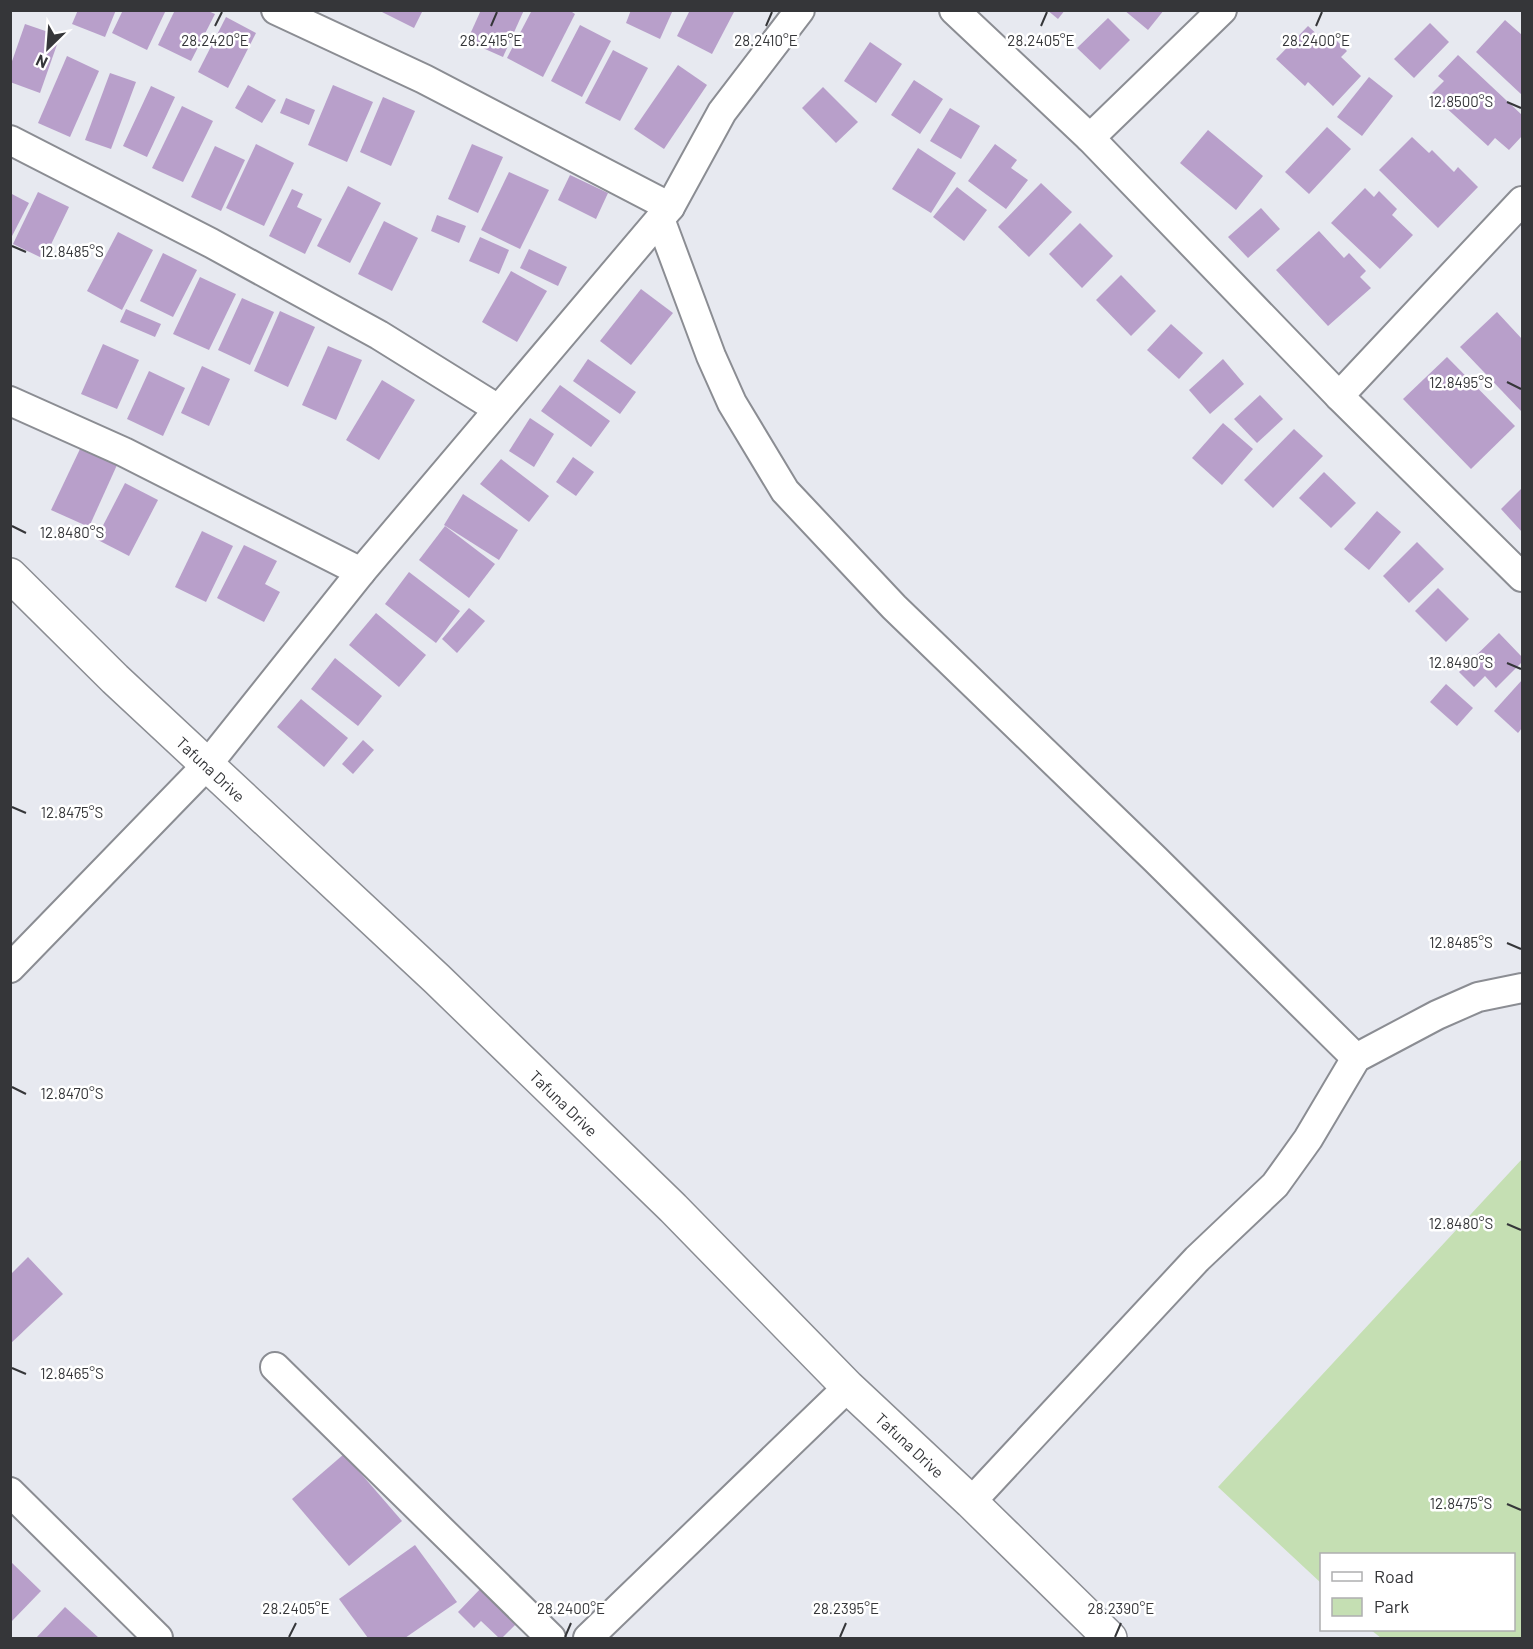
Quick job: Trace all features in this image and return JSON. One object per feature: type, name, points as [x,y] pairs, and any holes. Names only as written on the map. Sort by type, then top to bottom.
[{"type":"main road","name":"Tafuna Drive","points":[[10,576],[115,679],[445,987],[673,1208],[848,1387],[971,1502],[1110,1638]]},
{"type":"street","points":[[276,10],[424,79],[665,213],[711,356],[732,403],[785,491],[894,607],[1155,859],[1356,1058]]},
{"type":"street","points":[[954,10],[1090,138],[1339,396],[1522,577]]},
{"type":"street","points":[[1090,138],[1222,10]]},
{"type":"street","points":[[10,968],[207,765],[361,572],[665,213],[722,112],[797,12]]},
{"type":"street","points":[[10,140],[211,243],[358,324],[498,409]]},
{"type":"street","points":[[1339,396],[1522,201]]},
{"type":"street","points":[[10,401],[123,452],[361,572]]},
{"type":"street","points":[[971,1502],[1197,1259],[1275,1185],[1308,1139],[1356,1058],[1437,1015],[1478,997],[1522,988]]},
{"type":"street","points":[[275,1367],[551,1638]]},
{"type":"street","points":[[588,1638],[848,1387]]},
{"type":"street","points":[[10,1492],[158,1638]]},
{"type":"green space","points":[[1522,1159],[1522,1638],[1381,1638],[1372,1631],[1515,1631],[1515,1553],[1320,1553],[1320,1582],[1218,1487]]},
{"type":"building","points":[[78,10],[116,10],[105,37],[72,24]]},
{"type":"building","points":[[123,10],[166,10],[147,50],[112,33]]},
{"type":"building","points":[[175,10],[206,10],[215,14],[191,61],[158,45]]},
{"type":"building","points":[[378,10],[423,10],[414,28]]},
{"type":"building","points":[[481,10],[524,10],[503,57],[467,41]]},
{"type":"building","points":[[532,10],[569,10],[575,14],[543,77],[507,58]]},
{"type":"building","points":[[631,10],[673,10],[660,39],[626,23]]},
{"type":"building","points":[[690,10],[735,10],[712,54],[677,36]]},
{"type":"building","points":[[1047,10],[1065,10],[1058,19]]},
{"type":"building","points":[[1124,10],[1164,10],[1148,30]]},
{"type":"building","points":[[226,17],[256,33],[228,88],[198,72]]},
{"type":"building","points":[[1108,18],[1130,40],[1100,70],[1077,48]]},
{"type":"building","points":[[1505,20],[1522,35],[1522,95],[1476,52]]},
{"type":"building","points":[[1430,23],[1449,42],[1414,78],[1394,59]]},
{"type":"building","points":[[25,24],[60,36],[40,93],[10,82],[10,67]]},
{"type":"building","points":[[580,25],[611,41],[582,97],[551,81]]},
{"type":"building","points":[[1308,26],[1323,40],[1329,33],[1347,51],[1341,57],[1361,76],[1333,106],[1308,82],[1305,86],[1276,59]]},
{"type":"building","points":[[870,42],[902,64],[876,103],[844,81]]},
{"type":"building","points":[[613,50],[648,68],[620,121],[585,103]]},
{"type":"building","points":[[1458,55],[1522,115],[1522,136],[1509,150],[1495,138],[1488,146],[1431,94],[1444,81],[1438,76]]},
{"type":"building","points":[[67,56],[99,71],[70,137],[38,123]]},
{"type":"building","points":[[678,65],[707,85],[664,149],[634,129]]},
{"type":"building","points":[[110,73],[136,82],[111,149],[85,140]]},
{"type":"building","points":[[1369,77],[1393,96],[1362,136],[1337,117]]},
{"type":"building","points":[[914,80],[943,99],[920,134],[891,115]]},
{"type":"building","points":[[248,85],[276,100],[262,123],[235,108]]},
{"type":"building","points":[[333,85],[373,102],[347,162],[308,145]]},
{"type":"building","points":[[151,86],[175,97],[147,157],[123,146]]},
{"type":"building","points":[[823,87],[858,122],[836,143],[802,108]]},
{"type":"building","points":[[383,97],[415,111],[391,166],[360,152]]},
{"type":"building","points":[[286,98],[315,110],[309,125],[280,113]]},
{"type":"building","points":[[182,106],[213,121],[183,182],[152,168]]},
{"type":"building","points":[[950,108],[980,126],[961,159],[930,141]]},
{"type":"building","points":[[1327,127],[1351,149],[1309,194],[1285,172]]},
{"type":"building","points":[[1208,130],[1263,176],[1236,210],[1180,163]]},
{"type":"building","points":[[1412,137],[1429,153],[1432,150],[1454,172],[1458,167],[1478,187],[1438,228],[1379,170]]},
{"type":"building","points":[[256,144],[294,163],[264,226],[226,208]]},
{"type":"building","points":[[472,144],[503,157],[478,213],[448,199]]},
{"type":"building","points":[[995,144],[1017,160],[1011,168],[1028,180],[1006,209],[968,181]]},
{"type":"building","points":[[215,146],[245,160],[221,211],[191,197]]},
{"type":"building","points":[[918,148],[956,173],[931,213],[892,189]]},
{"type":"building","points":[[509,172],[549,190],[520,249],[481,230]]},
{"type":"building","points":[[570,175],[608,193],[596,219],[558,200]]},
{"type":"building","points":[[1041,183],[1072,212],[1029,257],[998,227]]},
{"type":"building","points":[[348,186],[381,203],[350,263],[317,246]]},
{"type":"building","points":[[957,187],[987,210],[964,241],[933,217]]},
{"type":"building","points":[[1365,188],[1374,197],[1379,191],[1397,209],[1392,215],[1413,235],[1380,269],[1331,223]]},
{"type":"building","points":[[292,189],[303,194],[297,207],[322,219],[305,254],[269,236]]},
{"type":"building","points":[[38,192],[69,207],[44,259],[13,244]]},
{"type":"building","points":[[10,193],[29,203],[10,240]]},
{"type":"building","points":[[1261,208],[1280,229],[1248,258],[1228,237]]},
{"type":"building","points":[[437,215],[466,226],[459,243],[431,231]]},
{"type":"building","points":[[384,221],[418,238],[392,291],[358,274]]},
{"type":"building","points":[[1080,223],[1113,256],[1082,288],[1049,254]]},
{"type":"building","points":[[1319,231],[1344,258],[1349,253],[1366,271],[1360,277],[1371,288],[1328,326],[1276,270]]},
{"type":"building","points":[[118,232],[153,250],[122,310],[87,291]]},
{"type":"building","points":[[480,237],[509,250],[499,274],[469,261]]},
{"type":"building","points":[[529,249],[567,267],[558,286],[520,268]]},
{"type":"building","points":[[163,253],[197,270],[173,317],[140,301]]},
{"type":"building","points":[[511,271],[547,291],[517,342],[482,322]]},
{"type":"building","points":[[1121,275],[1156,311],[1131,336],[1096,300]]},
{"type":"building","points":[[200,277],[236,294],[209,350],[173,334]]},
{"type":"building","points":[[641,289],[673,313],[631,365],[600,341]]},
{"type":"building","points":[[242,298],[274,312],[250,365],[218,350]]},
{"type":"building","points":[[126,309],[161,324],[155,337],[120,322]]},
{"type":"building","points":[[280,311],[315,327],[288,387],[254,371]]},
{"type":"building","points":[[1497,312],[1522,339],[1522,412],[1460,347]]},
{"type":"building","points":[[1171,324],[1203,353],[1179,379],[1147,350]]},
{"type":"building","points":[[103,344],[139,360],[117,409],[81,394]]},
{"type":"building","points":[[328,346],[362,360],[336,420],[302,405]]},
{"type":"building","points":[[1447,357],[1515,426],[1471,469],[1403,399]]},
{"type":"building","points":[[588,359],[636,392],[620,414],[573,381]]},
{"type":"building","points":[[1223,359],[1244,384],[1210,414],[1189,390]]},
{"type":"building","points":[[202,366],[230,379],[209,426],[181,413]]},
{"type":"building","points":[[149,371],[185,388],[163,436],[127,419]]},
{"type":"building","points":[[382,380],[415,400],[379,460],[346,440]]},
{"type":"building","points":[[560,385],[610,421],[591,447],[541,411]]},
{"type":"building","points":[[1260,395],[1283,419],[1257,443],[1234,419]]},
{"type":"building","points":[[530,418],[554,434],[534,467],[509,451]]},
{"type":"building","points":[[1223,423],[1253,449],[1222,485],[1192,458]]},
{"type":"building","points":[[1294,429],[1323,456],[1273,508],[1244,480]]},
{"type":"building","points":[[80,449],[117,465],[89,527],[51,510]]},
{"type":"building","points":[[573,457],[594,472],[576,496],[556,482]]},
{"type":"building","points":[[501,459],[549,496],[529,522],[480,484]]},
{"type":"building","points":[[1324,472],[1356,503],[1331,528],[1299,498]]},
{"type":"building","points":[[125,483],[158,500],[129,556],[96,539]]},
{"type":"building","points":[[1522,488],[1522,532],[1501,509]]},
{"type":"building","points":[[463,494],[518,530],[499,560],[444,525]]},
{"type":"building","points":[[1377,511],[1401,532],[1369,570],[1344,549]]},
{"type":"building","points":[[445,526],[495,564],[469,598],[419,560]]},
{"type":"building","points":[[202,531],[233,546],[206,602],[175,587]]},
{"type":"building","points":[[1417,542],[1444,569],[1409,603],[1383,576]]},
{"type":"building","points":[[244,545],[277,561],[265,584],[280,592],[264,622],[217,598]]},
{"type":"building","points":[[409,572],[460,611],[436,643],[385,604]]},
{"type":"building","points":[[1438,588],[1469,619],[1446,642],[1415,611]]},
{"type":"building","points":[[469,608],[485,621],[457,653],[442,639]]},
{"type":"building","points":[[376,613],[426,655],[399,687],[349,645]]},
{"type":"building","points":[[1499,633],[1522,657],[1522,662],[1496,688],[1485,676],[1474,687],[1459,672]]},
{"type":"building","points":[[335,658],[382,696],[358,726],[311,689]]},
{"type":"building","points":[[1522,680],[1522,728],[1518,733],[1494,711]]},
{"type":"building","points":[[1446,684],[1473,708],[1457,726],[1430,702]]},
{"type":"building","points":[[301,699],[348,738],[324,767],[277,727]]},
{"type":"building","points":[[363,740],[374,750],[353,774],[342,764]]},
{"type":"building","points":[[28,1257],[63,1294],[10,1344],[10,1275]]},
{"type":"building","points":[[344,1454],[402,1521],[349,1566],[292,1499]]},
{"type":"building","points":[[415,1545],[457,1602],[405,1638],[368,1638],[339,1599]]},
{"type":"building","points":[[10,1561],[41,1591],[10,1623]]},
{"type":"building","points":[[484,1585],[520,1620],[502,1638],[499,1638],[481,1621],[474,1628],[458,1612]]},
{"type":"building","points":[[65,1607],[99,1638],[36,1638]]}]
